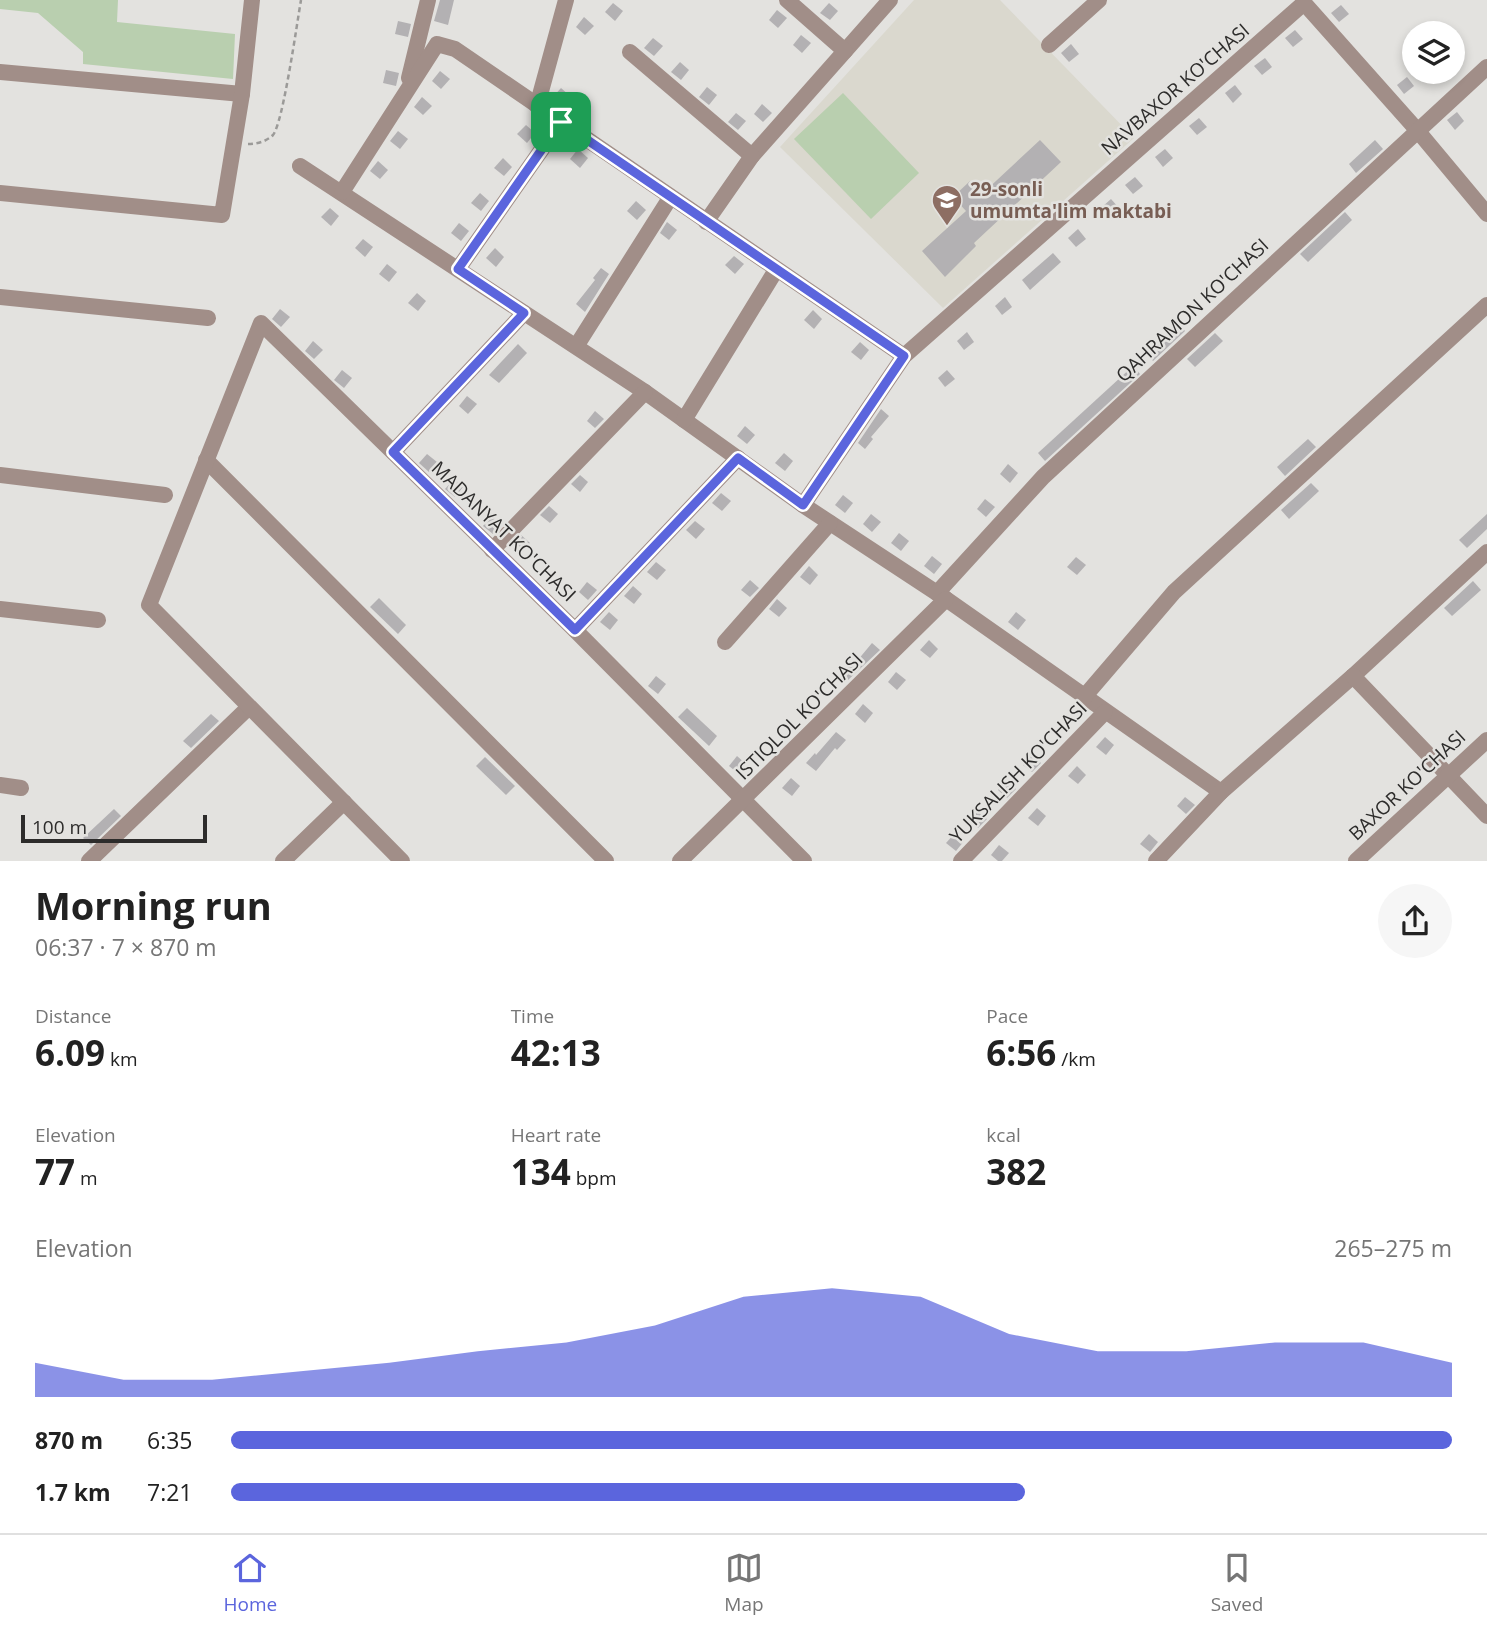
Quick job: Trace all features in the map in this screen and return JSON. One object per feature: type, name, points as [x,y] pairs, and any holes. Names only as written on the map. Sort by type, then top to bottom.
[{"type":"street","points":[[0,193],[222,215],[242,94],[252,0]]},
{"type":"street","points":[[406,91],[428,0]]},
{"type":"street","points":[[537,106],[566,0]]},
{"type":"street","points":[[787,0],[845,51]]},
{"type":"street","points":[[706,222],[752,156],[890,0]]},
{"type":"street","points":[[1049,45],[1100,0]]},
{"type":"street","name":"NAVBAXOR KO'CHASI","points":[[803,505],[904,356],[1306,1],[1487,214]]},
{"type":"street","points":[[342,192],[437,44],[455,49],[904,356]]},
{"type":"street","points":[[631,52],[752,156]]},
{"type":"street","name":"QAHRAMON KO'CHASI","points":[[942,596],[1043,477],[1487,67]]},
{"type":"street","points":[[0,72],[242,94]]},
{"type":"street","points":[[458,269],[561,122]]},
{"type":"street","points":[[300,166],[576,345],[803,505],[942,596],[1221,792]]},
{"type":"street","points":[[576,345],[670,198]]},
{"type":"street","points":[[684,420],[776,270]]},
{"type":"street","points":[[0,297],[208,318]]},
{"type":"street","points":[[1084,697],[1174,592],[1487,305]]},
{"type":"street","points":[[393,452],[524,313]]},
{"type":"street","name":"MADANYAT KO'CHASI","points":[[206,460],[261,323],[575,630],[804,861]]},
{"type":"street","points":[[492,550],[645,392]]},
{"type":"street","points":[[575,630],[738,458]]},
{"type":"street","points":[[402,861],[149,605],[206,460],[606,861]]},
{"type":"street","points":[[0,475],[165,495]]},
{"type":"street","points":[[724,642],[830,523]]},
{"type":"street","points":[[1156,861],[1221,792],[1353,676],[1487,552]]},
{"type":"street","name":"ISTIQLOL KO'CHASI","points":[[680,861],[942,596]]},
{"type":"street","points":[[0,609],[98,620]]},
{"type":"street","points":[[1353,676],[1487,816]]},
{"type":"street","points":[[89,861],[248,708]]},
{"type":"street","name":"YUKSALISH KO'CHASI","points":[[961,861],[1105,712]]},
{"type":"street","name":"BAXOR KO'CHASI","points":[[1356,861],[1487,740]]},
{"type":"street","points":[[0,785],[21,788]]},
{"type":"street","points":[[283,861],[344,802]]},
{"type":"path","points":[[234,142],[257,145],[273,135],[281,114],[301,0]]},
{"type":"shaded area","name":"29-sonli umumta'lim maktabi","points":[[914,0],[1000,0],[1134,138],[943,308],[780,147]]},
{"type":"green space","points":[[0,0],[118,0],[117,22],[235,34],[233,79],[83,64],[83,52],[38,13],[0,9]]},
{"type":"green space","points":[[843,93],[919,173],[871,219],[794,139]]},
{"type":"building","points":[[440,0],[454,0],[448,25],[434,21]]},
{"type":"building","points":[[613,3],[623,11],[615,21],[605,12]]},
{"type":"building","points":[[829,3],[838,11],[830,20],[820,13]]},
{"type":"building","points":[[1341,5],[1349,14],[1339,22],[1331,13]]},
{"type":"building","points":[[777,10],[787,18],[778,28],[769,20]]},
{"type":"building","points":[[584,17],[594,26],[585,35],[576,27]]},
{"type":"building","points":[[398,21],[411,24],[408,37],[395,34]]},
{"type":"building","points":[[1295,30],[1303,39],[1293,47],[1285,38]]},
{"type":"building","points":[[801,35],[811,43],[802,53],[793,45]]},
{"type":"building","points":[[653,38],[663,46],[654,56],[644,48]]},
{"type":"building","points":[[1071,44],[1079,54],[1069,62],[1061,53]]},
{"type":"building","points":[[1265,58],[1272,67],[1262,75],[1254,66]]},
{"type":"building","points":[[680,62],[689,70],[681,80],[671,72]]},
{"type":"building","points":[[386,70],[399,73],[396,86],[383,83]]},
{"type":"building","points":[[440,71],[450,79],[441,89],[432,81]]},
{"type":"building","points":[[1402,81],[1402,84],[1414,86],[1404,94],[1397,85]]},
{"type":"building","points":[[1235,85],[1242,94],[1233,103],[1225,93]]},
{"type":"building","points":[[707,87],[717,95],[709,105],[699,97]]},
{"type":"building","points":[[561,88],[570,96],[562,106],[552,98]]},
{"type":"building","points":[[422,97],[432,106],[423,115],[414,107]]},
{"type":"building","points":[[762,104],[772,113],[763,122],[754,114]]},
{"type":"building","points":[[1457,112],[1464,121],[1455,130],[1447,120]]},
{"type":"building","points":[[736,113],[746,121],[738,130],[728,122]]},
{"type":"building","points":[[1199,118],[1207,127],[1197,135],[1189,126]]},
{"type":"building","points":[[526,125],[535,133],[527,143],[517,134]]},
{"type":"building","points":[[398,131],[408,139],[400,149],[390,141]]},
{"type":"building","points":[[1040,140],[1061,162],[974,243],[976,246],[945,277],[922,251],[966,211],[953,197],[970,181],[982,194]]},
{"type":"building","points":[[1375,140],[1383,149],[1356,173],[1349,164]]},
{"type":"building","points":[[578,149],[588,158],[580,168],[570,159]]},
{"type":"building","points":[[1165,149],[1173,158],[1163,167],[1155,157]]},
{"type":"building","points":[[503,158],[512,167],[504,176],[494,168]]},
{"type":"building","points":[[378,161],[388,170],[380,179],[370,171]]},
{"type":"building","points":[[1135,177],[1143,186],[1133,194],[1125,185]]},
{"type":"building","points":[[480,193],[489,201],[481,211],[471,203]]},
{"type":"building","points":[[1111,199],[1119,208],[1109,216],[1102,207]]},
{"type":"building","points":[[636,201],[646,210],[637,220],[627,211]]},
{"type":"building","points":[[330,208],[339,216],[331,226],[321,217]]},
{"type":"building","points":[[1345,212],[1352,220],[1308,262],[1300,254]]},
{"type":"building","points":[[667,222],[677,230],[669,240],[660,233]]},
{"type":"building","points":[[459,223],[469,231],[461,241],[451,233]]},
{"type":"building","points":[[1078,229],[1086,239],[1076,247],[1068,238]]},
{"type":"building","points":[[363,239],[373,247],[365,257],[355,248]]},
{"type":"building","points":[[495,248],[504,257],[496,267],[486,258]]},
{"type":"building","points":[[1053,253],[1061,262],[1030,290],[1022,280]]},
{"type":"building","points":[[734,256],[744,264],[735,274],[725,265]]},
{"type":"building","points":[[387,264],[397,272],[389,282],[379,274]]},
{"type":"building","points":[[601,268],[609,274],[585,312],[576,304]]},
{"type":"building","points":[[417,293],[426,301],[418,311],[408,303]]},
{"type":"building","points":[[1005,297],[1012,307],[1002,315],[995,306]]},
{"type":"building","points":[[280,309],[290,317],[281,327],[272,319]]},
{"type":"building","points":[[813,310],[822,319],[814,329],[804,320]]},
{"type":"building","points":[[1179,324],[1185,331],[1153,361],[1146,353]]},
{"type":"building","points":[[967,332],[974,342],[964,350],[957,341]]},
{"type":"building","points":[[1215,333],[1223,341],[1195,367],[1187,359]]},
{"type":"building","points":[[313,341],[323,350],[314,359],[305,351]]},
{"type":"building","points":[[860,342],[869,350],[861,360],[851,352]]},
{"type":"building","points":[[518,344],[527,353],[499,383],[489,375]]},
{"type":"building","points":[[1133,366],[1140,374],[1045,461],[1038,453]]},
{"type":"building","points":[[342,370],[352,378],[344,388],[334,380]]},
{"type":"building","points":[[947,370],[955,379],[945,387],[938,378]]},
{"type":"building","points":[[467,396],[477,404],[468,414],[459,406]]},
{"type":"building","points":[[881,409],[889,416],[871,437],[873,439],[865,449],[858,443]]},
{"type":"building","points":[[595,411],[604,419],[595,428],[587,421]]},
{"type":"building","points":[[745,426],[755,435],[747,444],[737,436]]},
{"type":"building","points":[[1308,439],[1316,447],[1285,476],[1277,467]]},
{"type":"building","points":[[784,453],[793,461],[785,471],[775,463]]},
{"type":"building","points":[[427,454],[437,462],[429,472],[419,463]]},
{"type":"building","points":[[1008,464],[1018,473],[1010,483],[1000,474]]},
{"type":"building","points":[[580,475],[588,482],[580,492],[571,484]]},
{"type":"building","points":[[454,479],[463,487],[455,497],[445,489]]},
{"type":"building","points":[[1311,483],[1319,491],[1289,519],[1281,510]]},
{"type":"building","points":[[721,493],[731,501],[722,511],[712,503]]},
{"type":"building","points":[[843,495],[853,503],[845,513],[835,505]]},
{"type":"building","points":[[985,499],[995,507],[986,517],[977,509]]},
{"type":"building","points":[[549,506],[558,514],[550,523],[540,515]]},
{"type":"building","points":[[871,514],[881,522],[872,532],[863,524]]},
{"type":"building","points":[[1487,514],[1487,529],[1467,548],[1459,540]]},
{"type":"building","points":[[491,516],[501,524],[493,534],[483,526]]},
{"type":"building","points":[[695,521],[705,529],[696,539],[686,530]]},
{"type":"building","points":[[899,533],[909,541],[901,551],[891,543]]},
{"type":"building","points":[[521,535],[530,543],[522,553],[512,545]]},
{"type":"building","points":[[932,556],[942,564],[934,574],[924,566]]},
{"type":"building","points":[[1076,557],[1086,565],[1077,575],[1067,567]]},
{"type":"building","points":[[656,562],[666,570],[657,580],[647,572]]},
{"type":"building","points":[[809,566],[818,575],[810,585],[800,577]]},
{"type":"building","points":[[750,580],[759,588],[750,597],[741,590]]},
{"type":"building","points":[[1473,581],[1481,590],[1452,616],[1444,608]]},
{"type":"building","points":[[587,582],[597,590],[588,600],[579,592]]},
{"type":"building","points":[[633,586],[642,594],[634,604],[624,596]]},
{"type":"building","points":[[379,598],[406,625],[398,634],[370,607]]},
{"type":"building","points":[[777,599],[787,608],[779,617],[769,609]]},
{"type":"building","points":[[609,612],[618,620],[610,630],[600,622]]},
{"type":"building","points":[[1016,612],[1026,620],[1018,630],[1008,622]]},
{"type":"building","points":[[929,640],[938,649],[930,658],[920,650]]},
{"type":"building","points":[[872,643],[880,650],[848,680],[841,675],[850,665],[852,667]]},
{"type":"building","points":[[896,672],[906,680],[897,690],[888,682]]},
{"type":"building","points":[[656,676],[666,684],[658,694],[648,686]]},
{"type":"building","points":[[863,704],[873,713],[865,723],[855,714]]},
{"type":"building","points":[[687,708],[717,736],[709,746],[678,717]]},
{"type":"building","points":[[211,714],[219,721],[191,748],[183,741]]},
{"type":"building","points":[[836,732],[846,740],[837,750],[835,748],[816,771],[806,763]]},
{"type":"building","points":[[1105,737],[1114,745],[1106,755],[1096,747]]},
{"type":"building","points":[[1032,755],[1041,763],[1032,772],[1023,765]]},
{"type":"building","points":[[737,756],[747,765],[739,774],[729,766]]},
{"type":"building","points":[[485,757],[515,786],[506,795],[476,766]]},
{"type":"building","points":[[1077,766],[1086,775],[1078,784],[1068,776]]},
{"type":"building","points":[[791,778],[800,786],[792,796],[782,788]]},
{"type":"building","points":[[1007,780],[1016,789],[1007,798],[998,790]]},
{"type":"building","points":[[1185,797],[1195,805],[1186,814],[1177,806]]},
{"type":"building","points":[[1037,808],[1046,816],[1038,826],[1028,818]]},
{"type":"building","points":[[114,809],[121,816],[91,845],[83,838]]},
{"type":"building","points":[[977,811],[987,819],[978,828],[968,821]]},
{"type":"building","points":[[955,833],[964,841],[956,851],[946,843]]},
{"type":"building","points":[[1149,834],[1158,842],[1150,852],[1140,844]]},
{"type":"building","points":[[999,845],[1009,853],[1002,861],[991,855]]},
{"type":"place","name":"29-sonli umumta'lim maktabi","points":[[947,227]]},
{"type":"route","points":[[561,122],[904,356],[803,505],[738,458],[575,630],[393,452],[524,313],[458,269],[561,122]]}]
